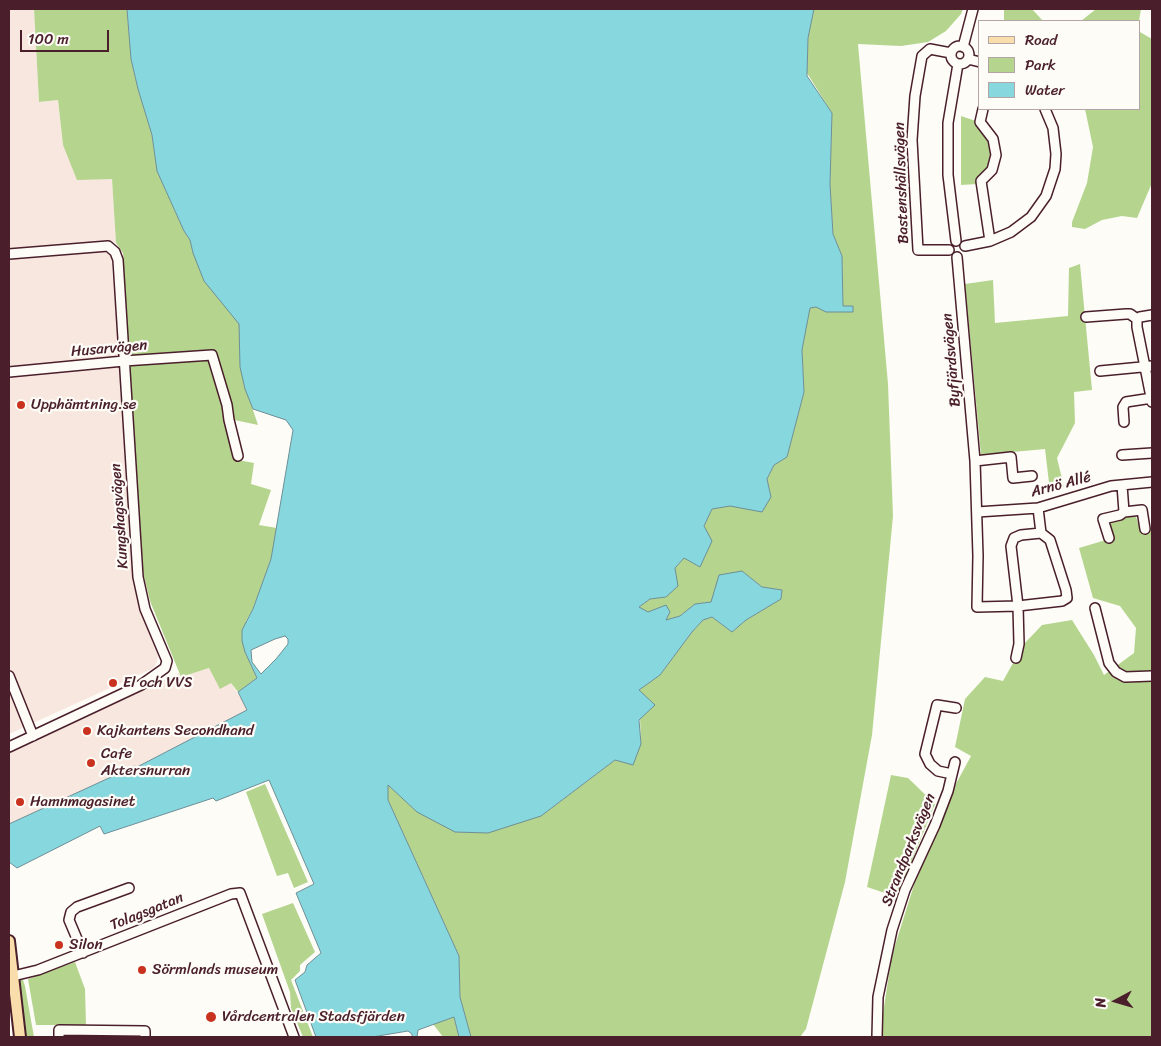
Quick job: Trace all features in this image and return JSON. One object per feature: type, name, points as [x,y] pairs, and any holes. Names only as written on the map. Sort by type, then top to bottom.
[{"type":"main road","points":[[9,941],[18,1037]]},
{"type":"main road","points":[[9,992],[18,1037]]},
{"type":"street","points":[[963,47],[973,9]]},
{"type":"street","points":[[956,47],[963,47],[968,52],[968,59],[963,64],[958,64],[952,59],[952,53],[956,47]]},
{"type":"street","name":"Bastenshällsvägen","points":[[949,250],[918,250],[912,140],[915,96],[922,56],[930,50],[952,53]]},
{"type":"street","points":[[968,59],[978,62]]},
{"type":"street","points":[[956,241],[951,185],[948,175],[948,123],[958,64]]},
{"type":"street","points":[[983,110],[980,122],[993,140],[996,155],[992,170],[981,181],[990,241]]},
{"type":"street","points":[[964,246],[1002,237],[1031,217],[1046,196],[1055,169],[1056,154],[1053,128],[1045,110]]},
{"type":"street","points":[[956,241],[961,242],[964,246],[964,253],[957,257],[951,255],[949,250],[951,243],[956,241]]},
{"type":"street","name":"Kungshagsvägen","points":[[9,254],[108,246],[115,252],[118,260],[138,577],[145,609],[167,661],[167,665],[140,685],[33,736]]},
{"type":"street","name":"Byfjärdsvägen","points":[[957,257],[975,461],[978,607],[1018,606]]},
{"type":"street","points":[[1086,317],[1130,314],[1138,319]]},
{"type":"street","points":[[1138,319],[1152,315]]},
{"type":"street","points":[[1138,319],[1137,327],[1149,367],[1152,402]]},
{"type":"street","name":"Husarvägen","points":[[9,372],[124,360],[212,355],[227,405],[238,456]]},
{"type":"street","points":[[1100,371],[1149,367]]},
{"type":"street","points":[[1124,422],[1123,407],[1126,402],[1152,398]]},
{"type":"street","points":[[1122,455],[1152,453]]},
{"type":"street","points":[[975,461],[1011,457],[1013,478],[1032,476]]},
{"type":"street","name":"Arnö Allé","points":[[977,512],[1038,508],[1111,486],[1152,482]]},
{"type":"street","points":[[1122,484],[1124,512]]},
{"type":"street","points":[[1038,508],[1040,534]]},
{"type":"street","points":[[1109,538],[1103,519],[1120,515],[1124,512],[1142,510],[1145,529]]},
{"type":"street","points":[[1016,658],[1019,644],[1018,606],[1011,554],[1012,542],[1014,538],[1021,535],[1040,534],[1050,540],[1067,598],[1062,601],[1018,606]]},
{"type":"street","points":[[1095,608],[1109,663],[1116,672],[1125,677],[1152,676]]},
{"type":"street","points":[[9,676],[33,736],[9,747]]},
{"type":"street","points":[[952,774],[938,771],[930,764],[925,754],[937,705],[956,708]]},
{"type":"street","name":"Strandparksvägen","points":[[877,1037],[878,997],[892,930],[905,890],[935,825],[948,791],[955,762]]},
{"type":"street","points":[[83,953],[68,920],[71,912],[77,907],[129,888]]},
{"type":"street","name":"Tolagsgatan","points":[[11,977],[38,970],[231,894],[240,893],[294,1037]]},
{"type":"street","points":[[59,1034],[145,1034]]},
{"type":"shaded area","points":[[9,9],[34,9],[39,102],[58,100],[63,145],[112,179],[116,243],[110,242],[130,552],[134,584],[143,618],[158,656],[154,668],[9,734]]},
{"type":"shaded area","points":[[209,668],[231,683],[248,710],[136,767],[9,824],[9,753],[179,673],[181,677]]},
{"type":"green space","points":[[34,9],[127,9],[131,59],[152,135],[157,171],[184,231],[190,240],[193,253],[243,322],[252,407],[258,425],[230,419],[238,460],[254,463],[251,484],[271,490],[259,525],[277,528],[271,559],[253,609],[246,621],[245,652],[257,678],[238,692],[231,683],[220,689],[209,668],[181,677],[150,601],[143,572],[123,253],[116,243],[112,179],[77,180],[63,145],[58,100],[39,102]]},
{"type":"green space","points":[[814,9],[963,9],[946,31],[928,42],[901,46],[858,44],[888,384],[893,516],[872,735],[845,882],[806,1029],[800,1037],[471,1037],[460,997],[459,956],[388,800],[388,784],[417,812],[541,816],[615,760],[641,744],[639,690],[660,675],[703,620],[712,617],[732,632],[746,620],[781,599],[782,590],[762,587],[742,571],[711,602],[695,604],[680,616],[665,621],[638,608],[650,599],[666,597],[675,568],[684,558],[700,567],[704,526],[712,509],[771,497],[767,479],[774,465],[787,457],[804,392],[802,350],[810,307],[816,306],[827,312],[853,312],[843,306],[842,256],[833,234],[830,184],[832,113],[807,73],[808,38]]},
{"type":"green space","points":[[1004,9],[1032,9],[1042,20],[1004,20]]},
{"type":"green space","points":[[1096,9],[1141,9],[1139,20],[1082,20]]},
{"type":"green space","points":[[1141,33],[1152,39],[1152,183],[1137,218],[1122,216],[1102,220],[1085,229],[1072,227],[1072,222],[1087,183],[1093,147],[1085,110],[1141,110]]},
{"type":"green space","points":[[961,116],[976,121],[978,127],[989,140],[994,154],[989,168],[977,184],[961,185]]},
{"type":"green space","points":[[1080,264],[1092,390],[1074,392],[1075,423],[1057,458],[1064,487],[1050,491],[1045,449],[981,455],[965,284],[993,280],[995,323],[1068,316],[1069,268]]},
{"type":"green space","points":[[1130,513],[1136,517],[1141,532],[1152,528],[1152,1037],[881,1037],[892,955],[914,885],[951,793],[971,756],[955,747],[965,699],[985,677],[1003,681],[1023,645],[1042,625],[1072,620],[1104,675],[1134,653],[1136,628],[1120,606],[1093,598],[1079,548],[1109,539],[1105,525],[1109,519]]},
{"type":"green space","points":[[891,775],[908,778],[935,804],[897,897],[867,887]]},
{"type":"green space","points":[[265,784],[308,882],[294,888],[288,873],[277,876],[246,792]]},
{"type":"green space","points":[[293,903],[315,952],[300,965],[300,971],[291,980],[313,1037],[303,1037],[291,1008],[290,992],[262,914]]},
{"type":"green space","points":[[75,962],[85,989],[86,1025],[36,1025],[28,979]]},
{"type":"green space","points":[[17,980],[23,980],[25,986],[34,1037],[23,1037]]},
{"type":"green space","points":[[454,1017],[459,1037],[443,1037],[433,1024]]},
{"type":"water","points":[[127,9],[814,9],[808,38],[807,76],[832,113],[830,184],[833,234],[842,256],[843,306],[853,306],[853,312],[826,312],[816,307],[810,308],[802,350],[804,392],[787,457],[774,465],[767,479],[771,497],[762,512],[730,506],[712,509],[704,526],[712,541],[700,567],[684,558],[675,568],[678,586],[666,597],[650,599],[639,607],[648,612],[666,605],[670,612],[666,620],[680,616],[695,604],[711,602],[719,575],[742,571],[762,587],[782,590],[781,599],[746,620],[732,632],[712,617],[703,620],[660,675],[639,690],[655,705],[639,720],[641,744],[633,765],[615,760],[541,816],[488,833],[455,832],[417,812],[388,785],[388,800],[459,956],[460,997],[471,1037],[459,1037],[454,1017],[418,1030],[417,1037],[412,1037],[412,1034],[408,1031],[372,1037],[316,1037],[295,980],[305,972],[307,965],[321,953],[296,893],[314,884],[269,780],[216,801],[213,798],[104,834],[100,826],[17,868],[9,862],[9,824],[135,766],[137,767],[247,710],[238,692],[257,678],[245,652],[242,630],[253,609],[271,559],[293,430],[286,420],[253,409],[245,389],[240,367],[239,324],[204,281],[190,240],[184,231],[157,171],[152,135],[131,59]],"holes":[[[285,636],[288,639],[288,644],[261,674],[252,662],[251,650]]]},
{"type":"place","name":"Upphämtning.se","points":[[21,405]]},
{"type":"place","name":"El och VVS","points":[[113,683]]},
{"type":"place","name":"Kajkantens Secondhand","points":[[87,731]]},
{"type":"place","name":"Cafe Aktersnurran","points":[[91,763]]},
{"type":"place","name":"Hamnmagasinet","points":[[20,802]]},
{"type":"place","name":"Silon","points":[[59,945]]},
{"type":"place","name":"Sörmlands museum","points":[[142,970]]},
{"type":"place","name":"Vårdcentralen Stadsfjärden","points":[[211,1017]]}]
